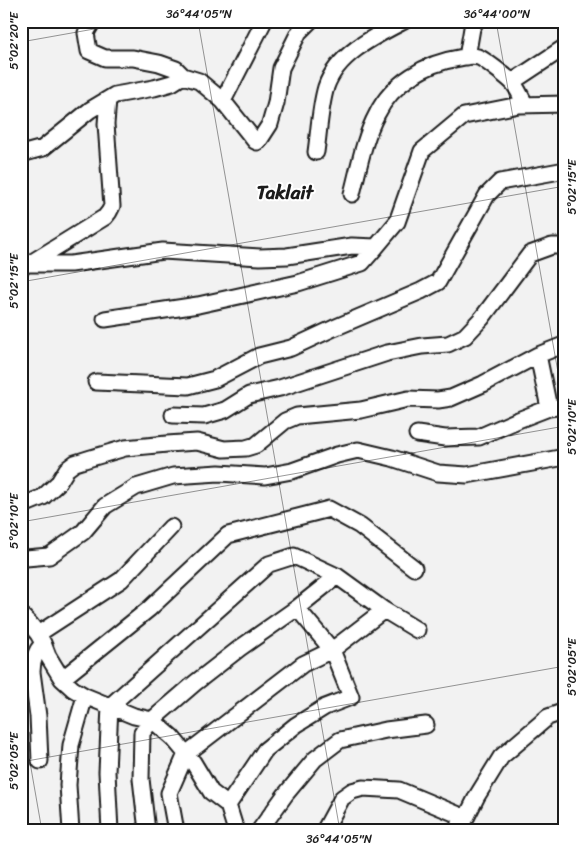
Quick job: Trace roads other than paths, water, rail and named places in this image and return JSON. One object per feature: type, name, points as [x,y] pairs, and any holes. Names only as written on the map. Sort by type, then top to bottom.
[{"type":"street","points":[[93,21],[86,33],[89,51],[105,58],[133,58],[159,63],[176,69],[183,76],[199,81],[223,101],[257,142],[270,124],[276,103],[281,68],[299,32],[310,21]]},
{"type":"street","points":[[223,101],[264,21]]},
{"type":"street","points":[[316,152],[327,86],[338,65],[357,48],[404,21]]},
{"type":"street","points":[[467,57],[472,28],[476,21]]},
{"type":"street","points":[[512,82],[565,47]]},
{"type":"street","points":[[352,194],[368,134],[377,113],[390,93],[418,72],[450,59],[480,57],[512,82],[526,105]]},
{"type":"street","points":[[21,154],[43,148],[90,110],[115,95],[154,88],[183,76]]},
{"type":"street","points":[[25,265],[110,212],[112,206],[106,124],[108,99]]},
{"type":"street","points":[[105,319],[198,305],[298,283],[362,263],[397,222],[422,151],[464,116],[519,105],[565,104]]},
{"type":"street","points":[[96,382],[188,386],[215,380],[259,356],[291,348],[421,291],[438,282],[487,195],[500,182],[560,171],[565,173]]},
{"type":"street","points":[[25,265],[71,264],[163,251],[260,257],[287,256],[352,246],[376,247]]},
{"type":"street","points":[[173,415],[204,416],[225,410],[249,395],[280,388],[387,353],[422,346],[448,344],[465,336],[482,318],[530,254],[552,246],[565,246]]},
{"type":"street","points":[[21,506],[43,497],[59,482],[67,469],[75,463],[125,448],[196,442],[224,449],[246,448],[256,445],[285,421],[297,416],[361,410],[408,399],[438,400],[451,398],[483,384],[538,355],[562,346],[565,347]]},
{"type":"street","points":[[538,355],[549,408]]},
{"type":"street","points":[[417,434],[445,438],[479,437],[549,408],[565,406]]},
{"type":"street","points":[[21,557],[49,556],[83,532],[106,506],[136,487],[173,476],[219,473],[265,476],[292,471],[336,455],[358,450],[392,458],[438,473],[467,475],[565,457]]},
{"type":"street","points":[[62,678],[149,610],[228,535],[329,509],[360,526],[414,568]]},
{"type":"street","points":[[40,760],[38,716],[32,672],[33,659],[39,648],[40,639],[121,580],[172,527]]},
{"type":"street","points":[[110,831],[107,772],[110,706],[270,564],[294,556],[337,576],[384,610],[417,630]]},
{"type":"street","points":[[147,831],[142,779],[142,733],[152,720],[195,683],[337,576]]},
{"type":"street","points":[[228,805],[265,750],[296,724],[325,707],[351,697],[332,650],[297,608]]},
{"type":"street","points":[[176,831],[169,793],[186,754],[303,664],[332,650],[384,610]]},
{"type":"street","points":[[21,616],[30,624],[62,678],[73,690],[134,716],[152,720],[172,737],[193,762],[210,792],[228,805],[236,831]]},
{"type":"street","points":[[71,831],[68,785],[71,745],[84,696]]},
{"type":"street","points":[[454,831],[466,818],[501,757],[548,717],[565,711]]},
{"type":"street","points":[[260,831],[285,795],[315,759],[340,740],[386,730],[426,725]]},
{"type":"street","points":[[324,831],[342,798],[352,791],[363,788],[399,790],[466,818]]},
{"type":"district","name":"Taklait","points":[[285,192]]}]
